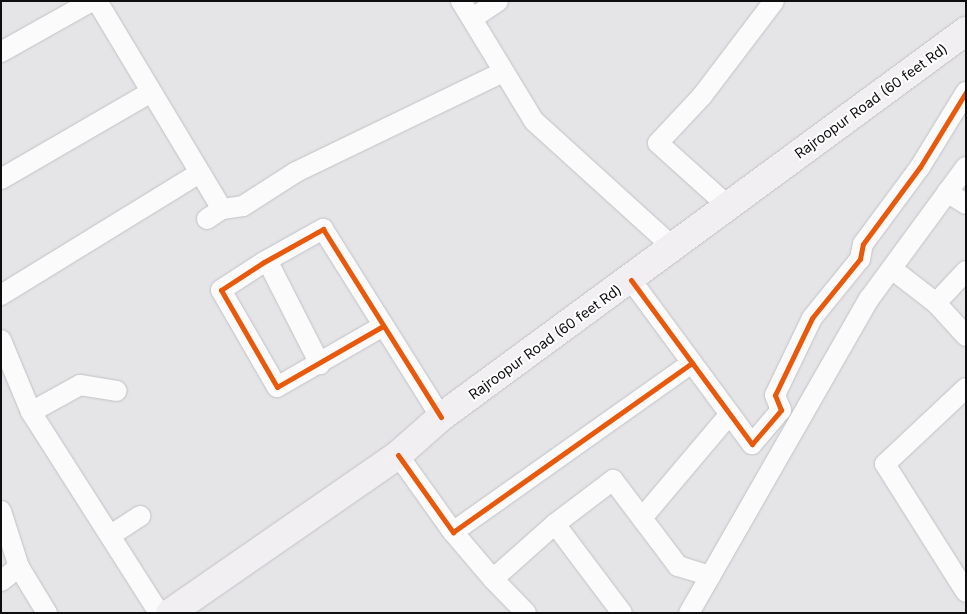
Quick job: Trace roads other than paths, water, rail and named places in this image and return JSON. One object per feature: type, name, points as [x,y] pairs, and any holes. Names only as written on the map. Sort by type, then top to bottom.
[{"type":"main road","name":"Rajroopur Road (60 feet Rd)","points":[[170,613],[398,455],[441,417],[631,280],[728,206],[966,31]]},
{"type":"street","points":[[1,52],[69,6],[92,1]]},
{"type":"street","points":[[97,1],[199,173],[214,214],[244,206],[296,172],[503,72]]},
{"type":"street","points":[[462,1],[534,121],[673,247]]},
{"type":"street","points":[[473,18],[498,1]]},
{"type":"street","points":[[728,206],[658,143],[702,96],[774,1]]},
{"type":"street","points":[[1,179],[150,92]]},
{"type":"street","points":[[631,280],[752,444],[781,410],[775,395],[812,318],[860,259],[863,244],[920,167],[966,92]]},
{"type":"street","points":[[689,613],[870,299],[966,167]]},
{"type":"street","points":[[1,295],[199,173]]},
{"type":"street","points":[[947,192],[966,204]]},
{"type":"street","points":[[383,326],[320,364],[277,387],[221,290],[264,262],[323,229],[383,321],[383,326],[441,417]]},
{"type":"street","points":[[264,262],[271,268],[320,364]]},
{"type":"street","points":[[892,269],[936,302],[966,336]]},
{"type":"street","points":[[936,302],[966,271]]},
{"type":"street","points":[[1,340],[31,412],[111,534],[159,613]]},
{"type":"street","points":[[453,532],[692,363]]},
{"type":"street","points":[[31,412],[80,385],[117,392]]},
{"type":"street","points":[[966,388],[885,464],[966,592]]},
{"type":"street","points":[[642,518],[730,414]]},
{"type":"street","points":[[398,455],[453,532],[493,579],[526,613]]},
{"type":"street","points":[[493,579],[555,524],[613,480],[678,566],[710,576]]},
{"type":"street","points":[[1,511],[20,568],[47,613]]},
{"type":"street","points":[[111,534],[140,516]]},
{"type":"street","points":[[555,524],[622,613]]},
{"type":"street","points":[[1,581],[20,568]]}]
